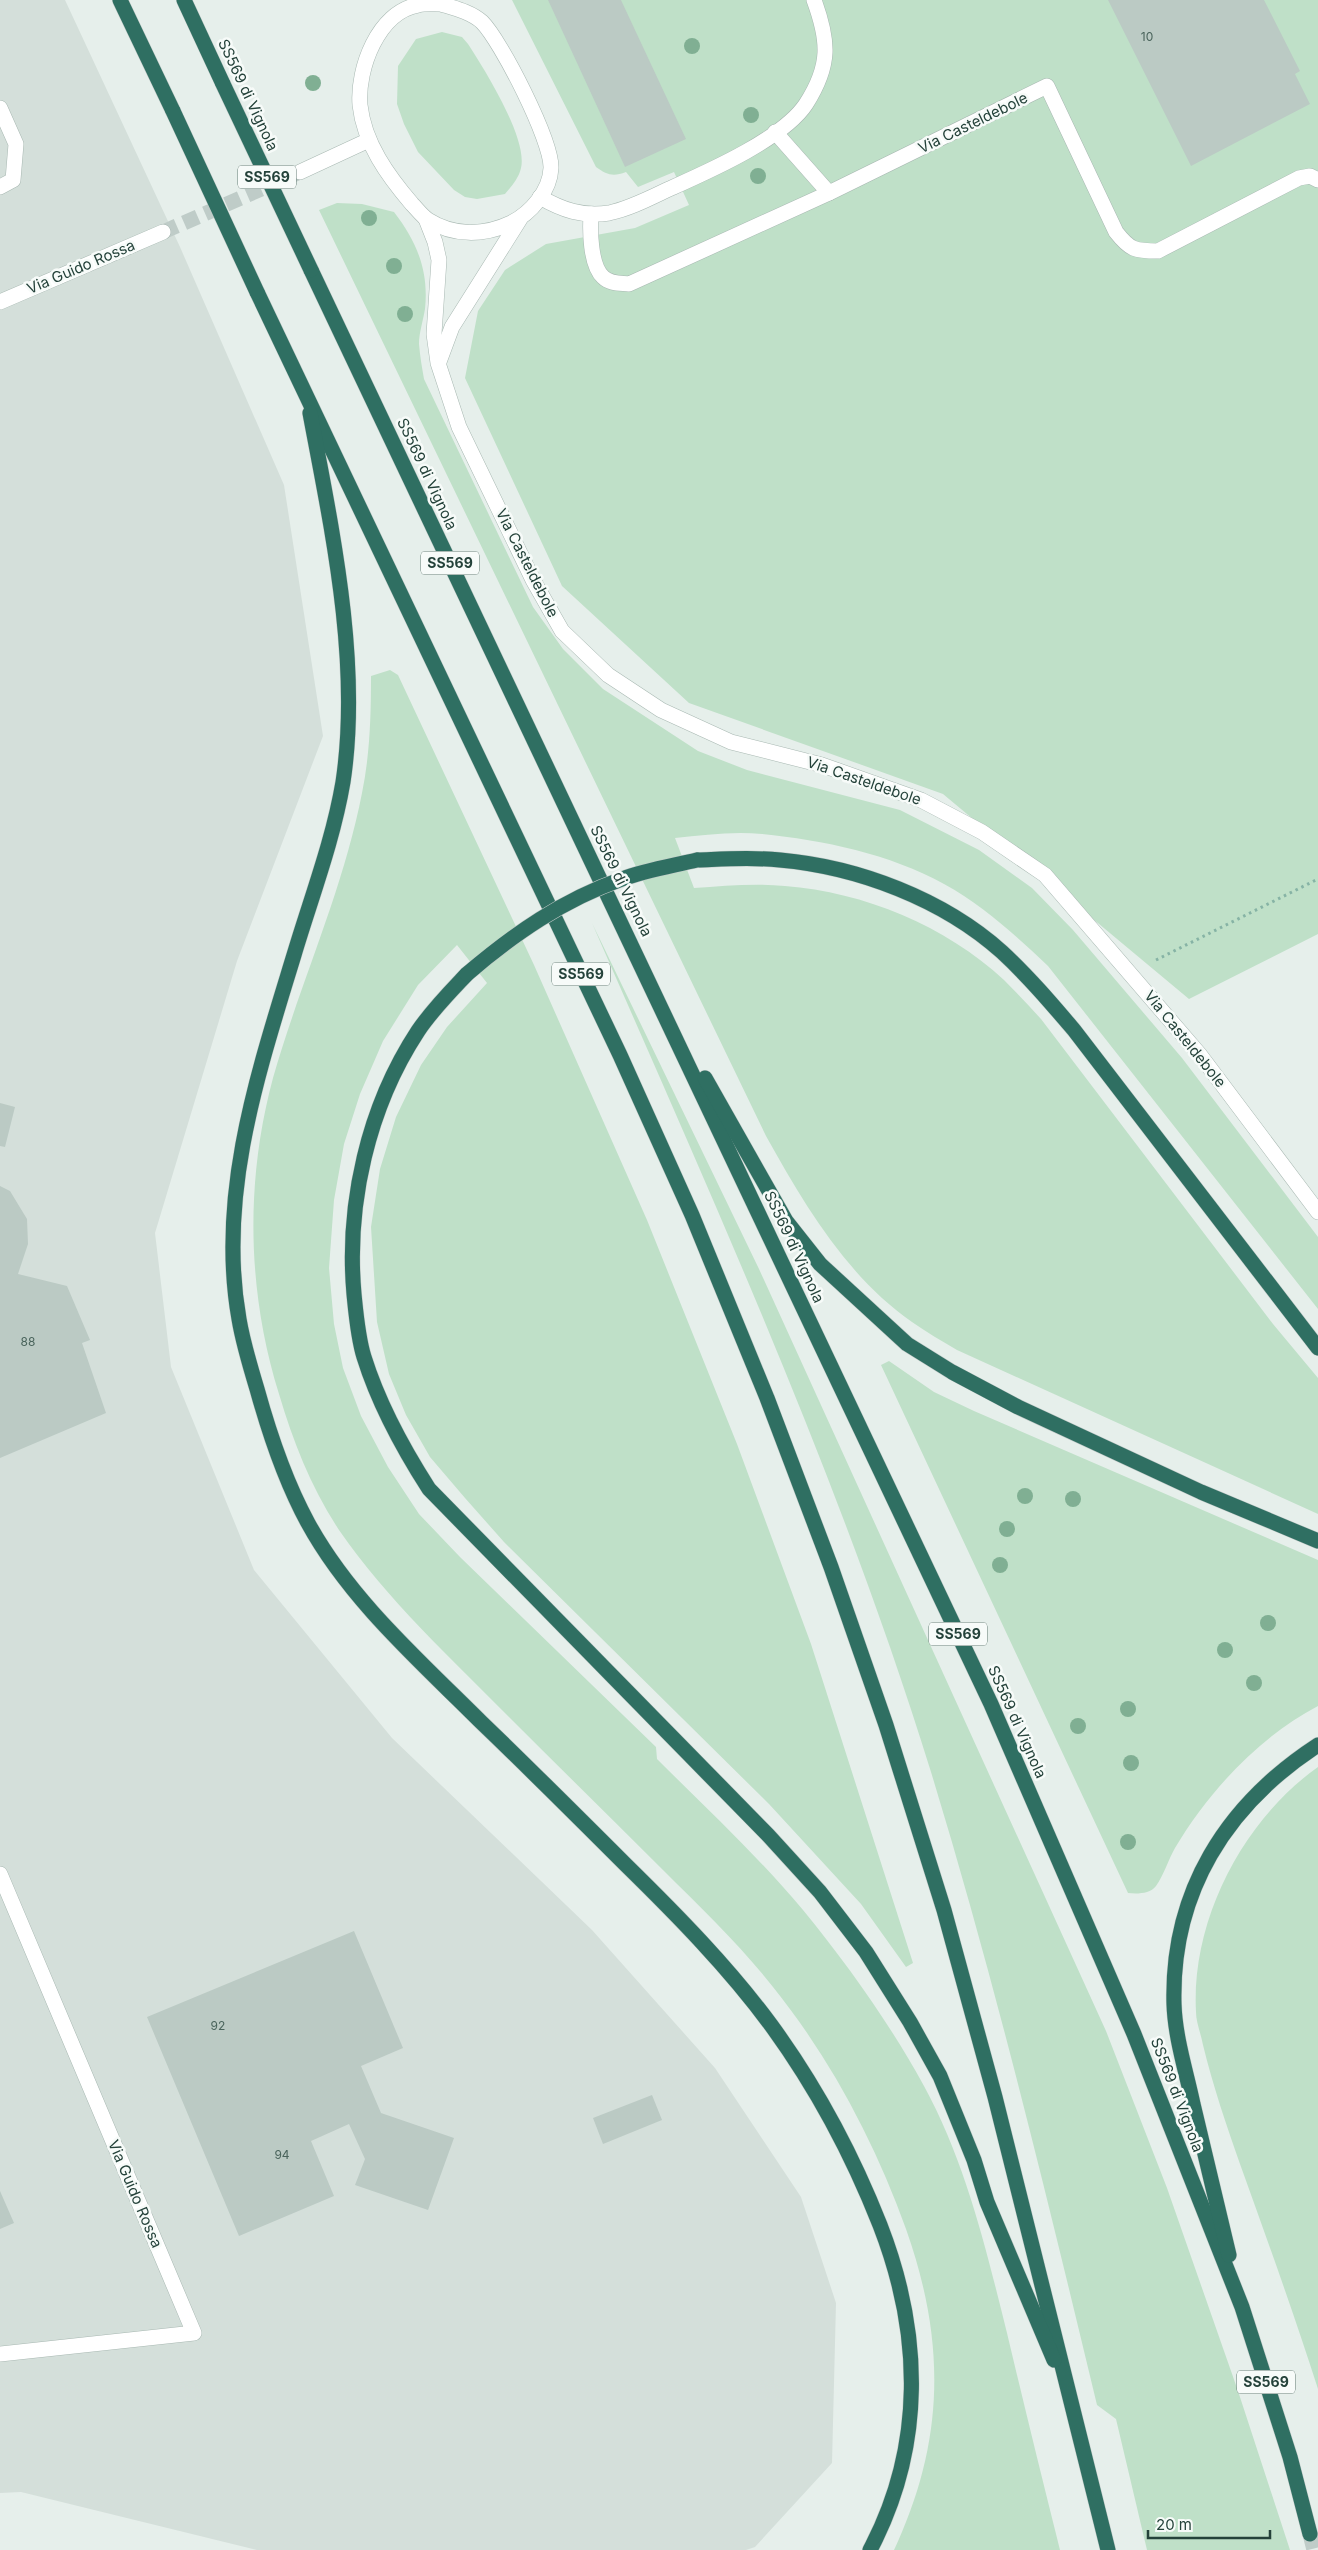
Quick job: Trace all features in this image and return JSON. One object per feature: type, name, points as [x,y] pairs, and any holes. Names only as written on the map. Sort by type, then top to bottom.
[{"type":"highway","name":"SS569","points":[[120,0],[620,1055],[692,1215],[767,1398],[828,1558],[886,1726],[944,1910],[995,2097],[1108,2550]]},
{"type":"highway","name":"SS569 di Vignola","points":[[184,0],[991,1704],[1134,2034],[1242,2307],[1290,2457],[1310,2534]]},
{"type":"highway","points":[[306,392],[335,552],[348,672],[346,748],[336,815],[257,1078],[236,1183],[233,1228],[234,1268],[238,1318],[251,1371],[270,1434],[290,1489],[312,1530],[334,1565],[406,1646],[666,1904],[720,1964],[768,2021],[806,2075],[841,2136],[893,2260],[906,2319],[913,2372],[911,2422],[901,2472],[885,2521],[870,2550]]},
{"type":"highway","points":[[1073,2407],[991,2211],[974,2160],[940,2076],[910,2022],[866,1952],[820,1892],[768,1834],[429,1489],[402,1447],[381,1405],[363,1356],[355,1304],[352,1265],[353,1221],[359,1184],[382,1100],[419,1030],[445,997],[467,974],[509,939],[542,917],[581,896],[624,878],[697,860],[747,858],[782,860],[833,869],[876,881],[911,895],[944,912],[1001,951],[1074,1030],[1318,1348]]},
{"type":"highway","points":[[646,974],[786,1221],[820,1264],[907,1344],[952,1372],[1018,1407],[1201,1492],[1318,1541]]},
{"type":"highway","points":[[1242,2307],[1180,2046],[1174,2005],[1176,1959],[1183,1920],[1197,1882],[1216,1844],[1242,1810],[1271,1778],[1318,1745]]},
{"type":"street","points":[[540,197],[561,209],[591,214],[609,213],[638,203],[732,161],[775,132],[805,105],[818,80],[826,56],[825,29],[814,0]]},
{"type":"street","points":[[438,363],[452,327],[520,218],[540,197],[548,182],[551,168],[550,154],[531,109],[492,34],[480,21],[451,7],[440,4],[417,5],[391,20],[378,33],[365,61],[360,86],[360,105],[369,140],[390,176],[426,219],[446,229],[468,233],[491,231],[520,218]]},
{"type":"street","name":"Via Casteldebole","points":[[591,214],[590,235],[595,260],[602,277],[613,283],[629,284],[829,193],[1047,86],[1116,232],[1127,246],[1139,251],[1158,251],[1299,178],[1310,176],[1318,180]]},
{"type":"street","points":[[0,108],[16,144],[13,180],[0,187]]},
{"type":"street","points":[[775,132],[829,193]]},
{"type":"street","points":[[300,172],[369,140]]},
{"type":"street","name":"Via Casteldebole","points":[[426,219],[435,242],[439,260],[434,334],[438,363],[459,426],[533,580],[562,631],[608,676],[661,710],[731,742],[822,765],[921,800],[982,832],[1044,875],[1200,1055],[1318,1212]]},
{"type":"street","name":"Via Guido Rossa","points":[[0,302],[163,232]]},
{"type":"street","name":"Via Guido Rossa","points":[[0,1874],[194,2333],[0,2354]]},
{"type":"path","points":[[1130,972],[1318,878]]},
{"type":"shaded area","points":[[0,0],[65,0],[180,247],[284,485],[323,736],[237,961],[155,1233],[171,1367],[254,1570],[392,1738],[592,1930],[715,2068],[801,2197],[836,2303],[832,2463],[755,2547],[746,2550],[257,2550],[21,2492],[0,2493]]},
{"type":"green space","points":[[512,0],[1318,0],[1318,934],[1189,999],[943,794],[689,703],[562,586],[465,378],[478,311],[505,270],[546,244],[635,228],[689,205],[674,172],[638,187],[626,172],[610,174],[596,167]]},
{"type":"green space","points":[[442,32],[462,37],[468,44],[494,87],[512,123],[521,155],[521,168],[517,179],[505,194],[477,199],[465,197],[454,190],[418,152],[404,124],[397,104],[398,66],[416,39]]},
{"type":"green space","points":[[337,203],[362,204],[394,212],[409,234],[420,258],[425,282],[425,309],[419,344],[424,379],[533,607],[563,649],[603,689],[698,751],[747,770],[900,810],[979,850],[1032,888],[1073,930],[1182,1058],[1318,1237],[1318,1309],[1048,966],[999,922],[959,893],[923,873],[901,864],[856,850],[809,840],[751,833],[675,838],[694,888],[774,885],[815,890],[874,904],[930,928],[956,943],[1004,980],[1041,1019],[1273,1324],[1318,1378],[1318,1514],[957,1350],[917,1326],[888,1304],[847,1261],[811,1213],[766,1136],[319,210]]},
{"type":"green space","points":[[390,670],[398,675],[534,965],[647,1220],[737,1444],[811,1644],[913,1963],[906,1967],[861,1904],[769,1804],[504,1542],[430,1457],[406,1415],[389,1374],[377,1322],[371,1227],[380,1169],[396,1117],[421,1065],[447,1027],[487,983],[457,945],[418,985],[383,1041],[360,1094],[344,1144],[334,1200],[329,1268],[334,1324],[343,1368],[361,1416],[388,1467],[419,1514],[460,1557],[656,1747],[657,1759],[750,1851],[786,1890],[836,1952],[897,2040],[939,2115],[952,2145],[983,2238],[1060,2550],[894,2550],[911,2510],[923,2470],[931,2430],[934,2391],[933,2351],[928,2312],[919,2271],[906,2229],[880,2165],[850,2103],[814,2043],[773,1987],[747,1956],[444,1652],[378,1581],[329,1514],[304,1465],[290,1430],[268,1355],[256,1276],[254,1197],[258,1157],[264,1117],[273,1078],[333,901],[354,829],[367,764],[371,676]]},
{"type":"green space","points":[[592,923],[759,1269],[1106,2031],[1167,2188],[1238,2391],[1290,2550],[1147,2550],[1116,2419],[1097,2405],[1039,2167],[977,1929],[931,1772],[896,1663],[857,1556],[774,1343]]},
{"type":"green space","points":[[889,1361],[934,1392],[974,1411],[1318,1560],[1318,1706],[1276,1733],[1237,1767],[1203,1806],[1188,1827],[1175,1848],[1159,1882],[1150,1891],[1128,1893],[881,1365]]},
{"type":"green space","points":[[1318,1767],[1318,2389],[1220,2105],[1196,2012],[1197,1977],[1202,1942],[1213,1908],[1227,1875],[1245,1844],[1267,1815],[1291,1789]]},
{"type":"building","points":[[548,0],[621,0],[686,139],[625,167]]},
{"type":"building","points":[[1108,0],[1264,0],[1300,71],[1295,74],[1310,104],[1191,166]]},
{"type":"building","points":[[0,1103],[15,1107],[5,1147],[0,1146]]},
{"type":"building","points":[[0,1186],[10,1191],[27,1219],[28,1244],[18,1274],[67,1286],[90,1340],[82,1343],[106,1413],[0,1458]]},
{"type":"building","points":[[354,1931],[403,2048],[361,2066],[381,2113],[454,2138],[428,2210],[355,2185],[365,2159],[349,2124],[311,2141],[334,2196],[239,2236],[147,2017]]},
{"type":"building","points":[[652,2095],[662,2120],[603,2144],[593,2118]]},
{"type":"building","points":[[0,2191],[14,2223],[0,2229]]},
{"type":"tunnel","points":[[163,232],[300,172]]},
{"type":"tunnel","points":[[1310,2534],[1314,2550]]}]
